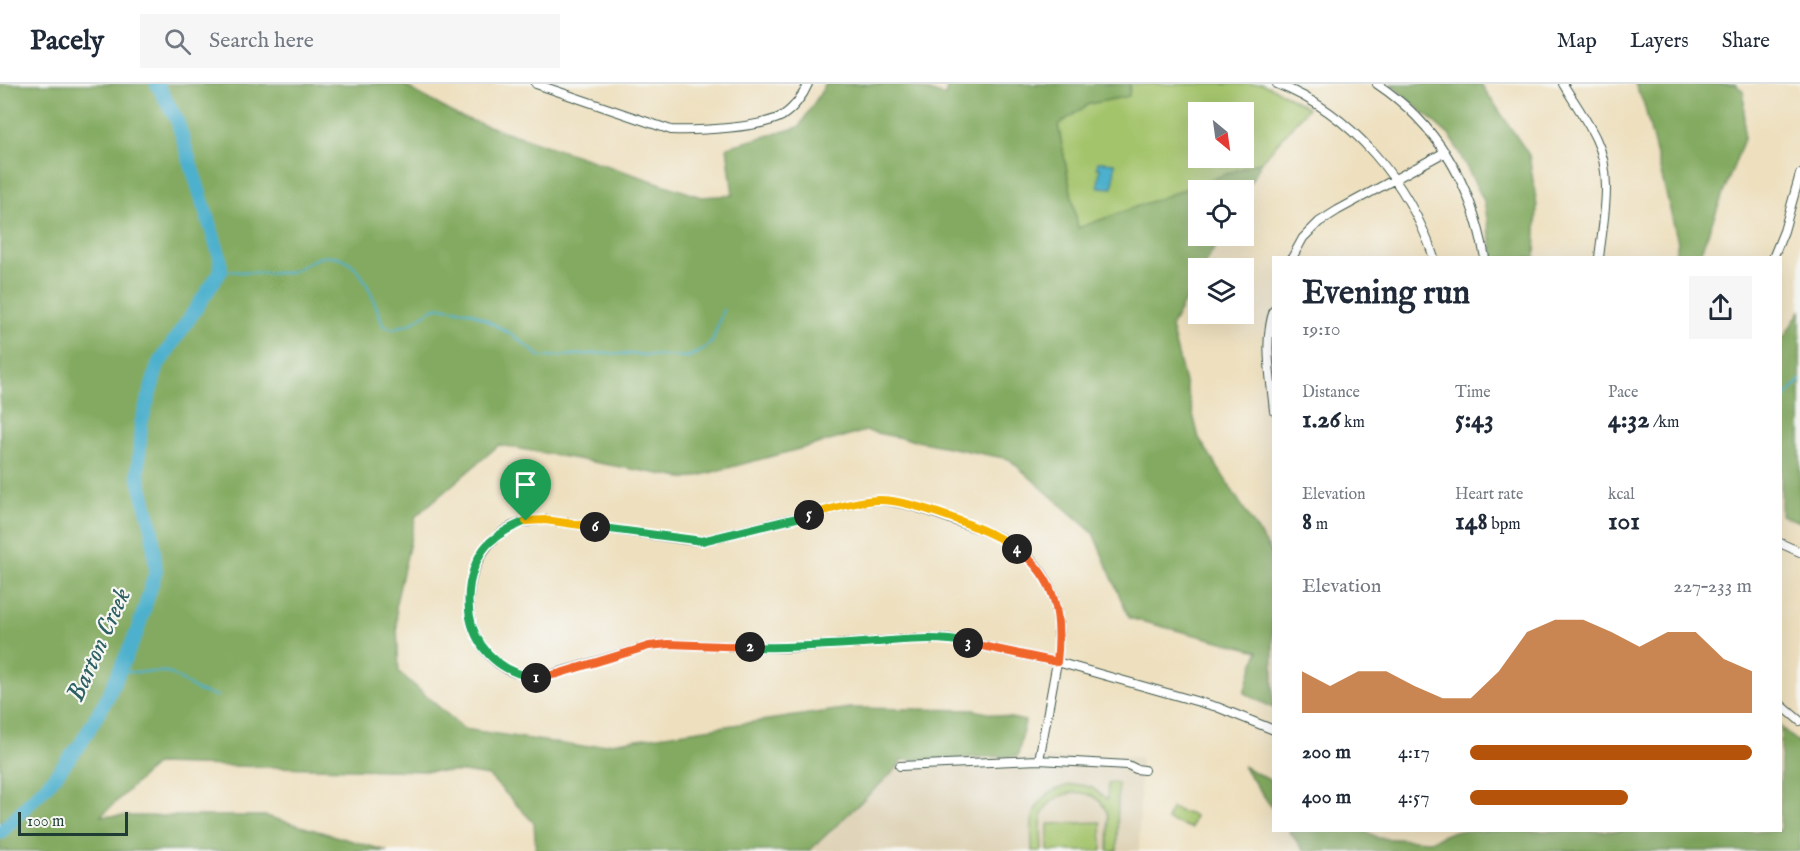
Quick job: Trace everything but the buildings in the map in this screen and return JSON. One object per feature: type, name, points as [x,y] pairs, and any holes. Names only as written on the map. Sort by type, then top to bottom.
[{"type":"street","points":[[536,84],[671,130],[688,131],[760,123],[781,116],[795,104],[808,84]]},
{"type":"street","points":[[1276,84],[1288,86],[1326,111],[1375,154],[1395,178],[1426,234],[1433,256]]},
{"type":"street","points":[[1377,84],[1410,110],[1445,152],[1460,176],[1472,204],[1485,256]]},
{"type":"street","points":[[1563,84],[1597,140],[1602,155],[1606,186],[1599,256]]},
{"type":"street","points":[[1293,256],[1303,238],[1319,222],[1445,152]]},
{"type":"street","points":[[1774,256],[1784,231],[1800,174]]},
{"type":"street","points":[[1272,315],[1268,343],[1272,388]]},
{"type":"street","points":[[1039,760],[1057,662],[1060,635],[1057,606],[1047,580],[1030,558],[1004,540],[899,501],[860,502],[702,541],[545,520],[526,521],[507,529],[488,543],[472,573],[469,606],[472,624],[485,651],[507,670],[520,675],[539,678],[649,646],[668,644],[786,648],[915,639],[949,639],[1057,662],[1217,707],[1272,729]]},
{"type":"street","points":[[1782,544],[1800,552]]},
{"type":"street","points":[[1782,706],[1800,721]]},
{"type":"street","points":[[900,766],[1039,760],[1128,765],[1144,770]]},
{"type":"shaded area","points":[[1141,757],[1139,851],[809,851],[900,766],[1035,758]]},
{"type":"green space","points":[[0,84],[402,84],[458,116],[701,197],[733,195],[727,147],[799,127],[826,84],[906,84],[945,96],[948,84],[1130,84],[1129,96],[1089,104],[1058,125],[1078,228],[1188,188],[1188,246],[1215,246],[1209,258],[1188,258],[1188,296],[1171,327],[1199,438],[1272,553],[1272,707],[1244,693],[1258,651],[1129,618],[1093,533],[1009,459],[866,431],[687,479],[499,445],[416,516],[396,603],[399,672],[464,729],[583,747],[850,708],[974,710],[1025,721],[1018,756],[902,760],[897,768],[809,851],[536,851],[534,823],[489,776],[463,772],[156,764],[101,816],[266,816],[387,851],[0,851]]},
{"type":"green space","points":[[1130,84],[1262,84],[1308,108],[1262,161],[1254,164],[1254,102],[1188,102],[1188,168],[1243,168],[1211,180],[1188,180],[1188,188],[1078,229],[1058,125],[1089,104],[1129,96]]},
{"type":"green space","points":[[1391,84],[1481,84],[1529,155],[1537,206],[1535,256],[1494,256],[1484,201],[1451,137]]},
{"type":"green space","points":[[1635,84],[1735,84],[1744,92],[1744,139],[1698,256],[1674,256],[1678,242],[1644,104]]},
{"type":"green space","points":[[1262,161],[1252,180],[1210,180],[1243,168],[1254,168],[1254,164]]},
{"type":"green space","points":[[1800,311],[1800,522],[1782,515],[1782,340]]},
{"type":"green space","points":[[1782,728],[1800,745],[1800,851],[1304,851],[1290,832],[1368,832],[1378,838],[1430,841],[1452,832],[1782,832]]},
{"type":"green space","points":[[1243,766],[1272,781],[1272,808]]},
{"type":"green space","points":[[1108,783],[1118,783],[1117,851],[1108,851],[1108,817],[1102,804],[1094,797],[1075,793],[1056,798],[1048,805],[1042,817],[1042,851],[1032,851],[1034,814],[1043,799],[1057,789],[1075,785],[1092,788],[1107,800]]},
{"type":"green space","points":[[1171,808],[1195,816],[1191,828],[1167,820]]},
{"type":"green space","points":[[1101,822],[1102,851],[1048,851],[1048,824]]},
{"type":"water","points":[[1098,162],[1115,163],[1113,188],[1098,187],[1100,168],[1097,168]]},
{"type":"waterway","name":"Barton Creek","points":[[0,833],[50,782],[80,745],[108,696],[137,632],[156,571],[152,529],[138,475],[141,424],[158,365],[221,271],[220,257],[177,120],[157,84]]},
{"type":"waterway","points":[[221,271],[285,273],[317,258],[334,256],[346,260],[363,278],[383,325],[392,329],[410,324],[433,309],[441,307],[471,312],[511,334],[541,357],[606,353],[688,357],[701,351],[712,342],[723,310]]},
{"type":"waterway","points":[[1782,402],[1800,380]]},
{"type":"waterway","points":[[120,669],[126,672],[168,672],[198,691],[217,696]]},
{"type":"route","points":[[899,501],[1004,540],[1030,558],[1047,580],[1057,606],[1060,635],[1057,662],[949,639],[915,639],[786,648],[668,644],[649,646],[539,678],[520,675],[507,670],[485,651],[472,624],[469,591],[472,573],[488,543],[507,529],[526,521],[545,520],[702,541],[860,502],[899,501]]}]
